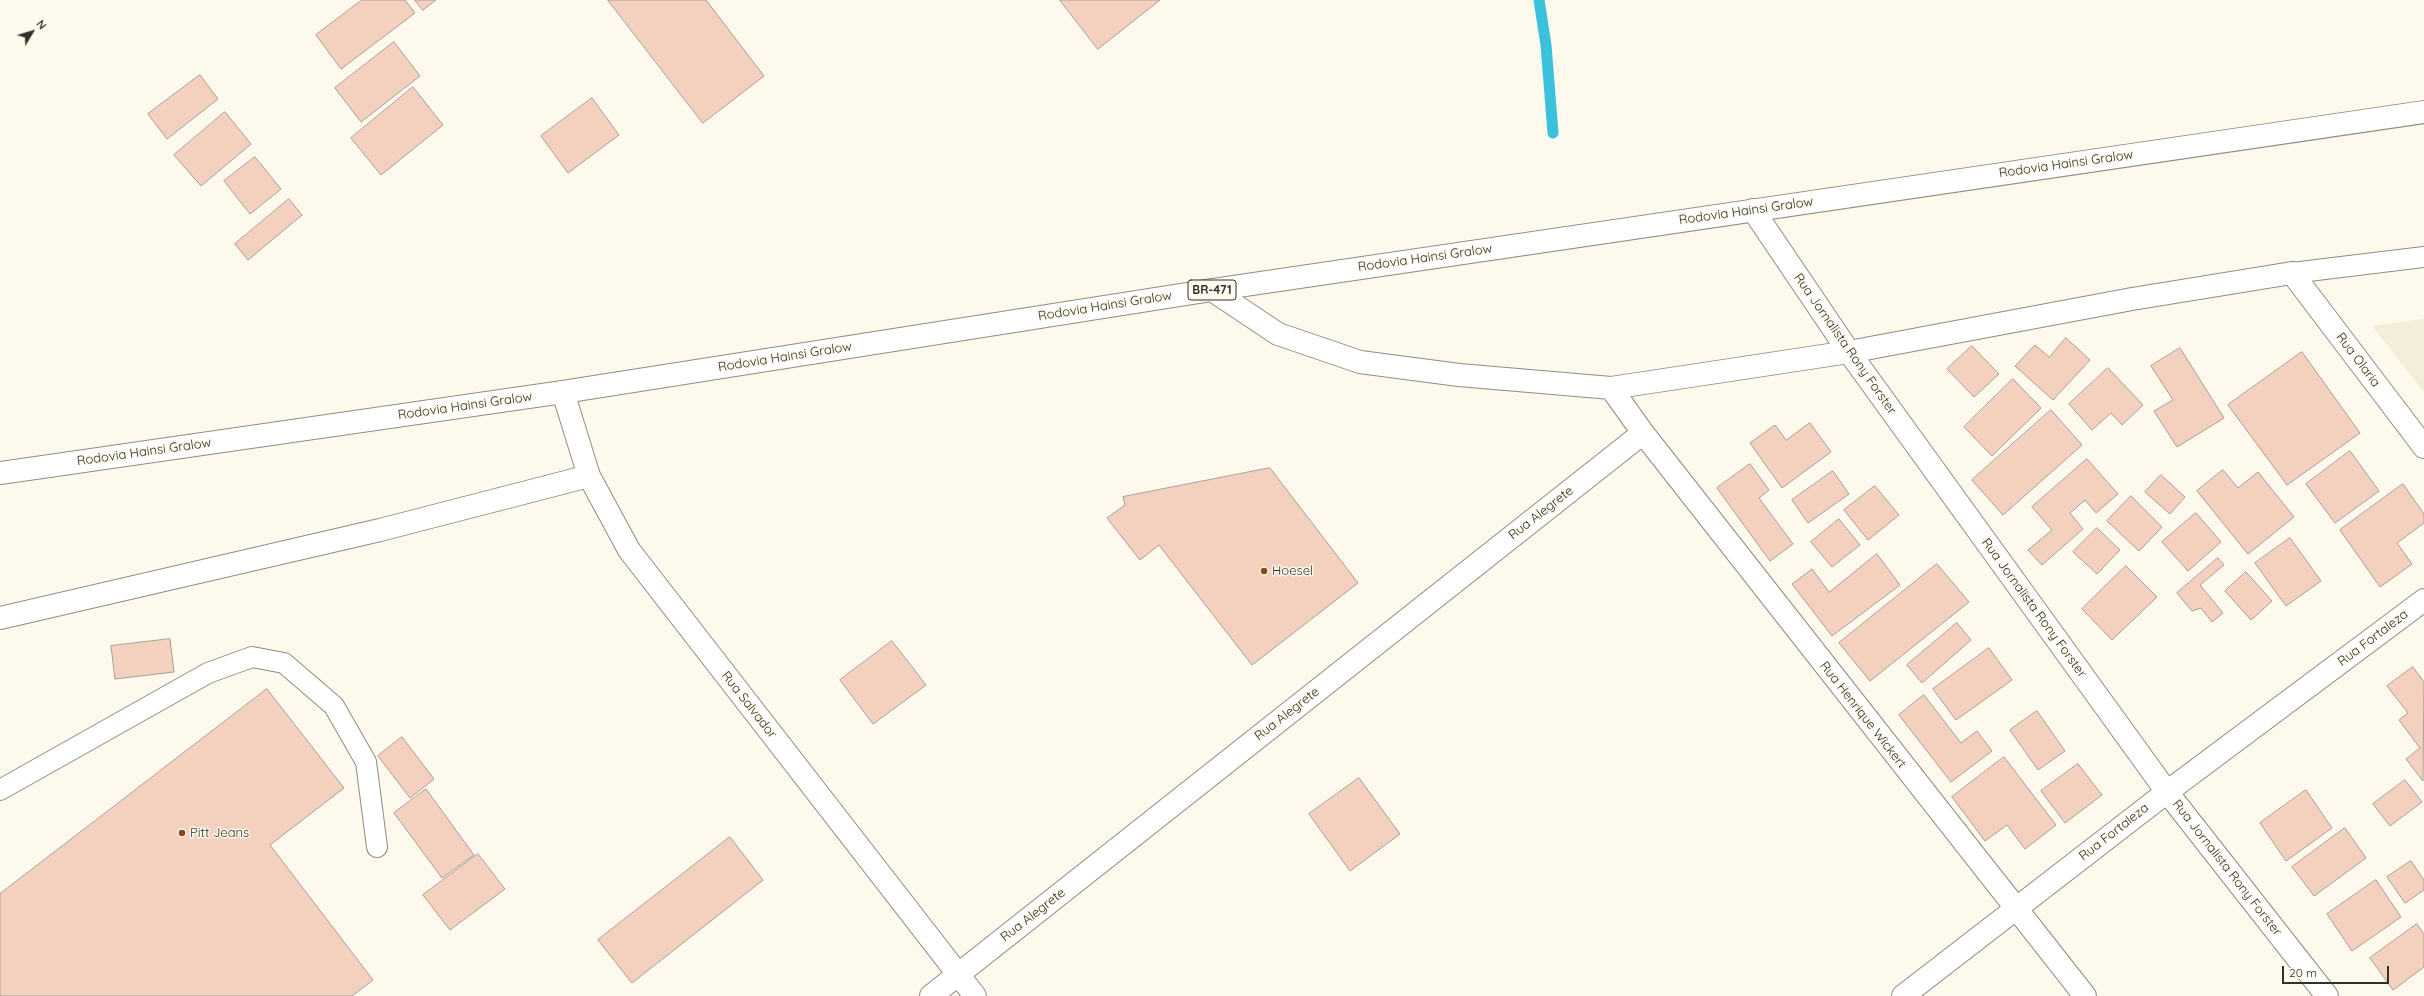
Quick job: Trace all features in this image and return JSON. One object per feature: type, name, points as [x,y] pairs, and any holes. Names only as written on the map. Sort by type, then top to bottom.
[{"type":"street","name":"Rodovia Hainsi Gralow","points":[[0,473],[563,392],[1212,290],[2424,112]]},
{"type":"street","name":"Rua Jornalista Rony Forster","points":[[1753,210],[1849,352],[2167,792],[2327,996]]},
{"type":"street","points":[[1212,290],[1278,334],[1360,362],[1459,375],[1611,388],[1849,352],[2124,301],[2292,273]]},
{"type":"street","name":"Rua Olaria","points":[[2292,273],[2424,447]]},
{"type":"street","name":"Rua Henrique Wickert","points":[[1611,388],[1643,433],[2085,996]]},
{"type":"street","name":"Rua Salvador","points":[[563,392],[589,476],[629,550],[975,996]]},
{"type":"street","name":"Rua Alegrete","points":[[931,996],[1643,433]]},
{"type":"street","points":[[0,618],[380,530],[589,476]]},
{"type":"street","name":"Rua Fortaleza","points":[[1903,996],[2167,792],[2424,600]]},
{"type":"lane","points":[[2292,273],[2424,257]]},
{"type":"lane","points":[[0,790],[208,672],[252,657],[284,663],[334,706],[366,762],[377,847]]},
{"type":"shaded area","points":[[2424,319],[2424,392],[2372,326]]},
{"type":"building","points":[[362,0],[405,0],[415,13],[341,69],[316,35]]},
{"type":"building","points":[[415,0],[436,0],[423,10]]},
{"type":"building","points":[[608,0],[706,0],[764,76],[703,123]]},
{"type":"building","points":[[1060,0],[1160,0],[1098,49]]},
{"type":"building","points":[[394,42],[420,76],[361,122],[335,88]]},
{"type":"building","points":[[200,75],[218,99],[167,139],[148,114]]},
{"type":"building","points":[[413,87],[443,125],[381,175],[351,138]]},
{"type":"building","points":[[592,98],[619,135],[568,173],[541,136]]},
{"type":"building","points":[[225,112],[251,144],[201,186],[174,155]]},
{"type":"building","points":[[255,157],[281,189],[250,214],[224,181]]},
{"type":"building","points":[[289,199],[302,215],[248,260],[235,244]]},
{"type":"building","points":[[2066,338],[2090,360],[2053,400],[2015,366],[2035,345],[2049,357]]},
{"type":"building","points":[[1972,346],[1999,374],[1974,397],[1947,369]]},
{"type":"building","points":[[2180,348],[2224,418],[2177,447],[2154,411],[2173,400],[2151,366]]},
{"type":"building","points":[[2302,352],[2360,433],[2287,485],[2228,405]]},
{"type":"building","points":[[2108,368],[2143,405],[2122,425],[2111,413],[2092,430],[2069,404]]},
{"type":"building","points":[[2013,379],[2041,408],[1992,456],[1964,427]]},
{"type":"building","points":[[2051,410],[2082,445],[2003,515],[1972,480]]},
{"type":"building","points":[[1810,423],[1831,452],[1782,488],[1750,443],[1775,425],[1786,440]]},
{"type":"building","points":[[2350,451],[2379,491],[2335,523],[2306,484]]},
{"type":"building","points":[[2087,459],[2118,494],[2096,513],[2085,500],[2070,513],[2083,529],[2042,565],[2028,550],[2052,530],[2032,507]]},
{"type":"building","points":[[1750,464],[1769,490],[1759,498],[1793,544],[1770,561],[1717,488]]},
{"type":"building","name":"Hoesel","points":[[1270,468],[1358,583],[1252,665],[1159,545],[1140,560],[1107,518],[1125,505],[1123,497]]},
{"type":"building","points":[[2223,470],[2238,488],[2258,472],[2294,517],[2248,554],[2197,491]]},
{"type":"building","points":[[1833,471],[1849,494],[1808,523],[1792,500]]},
{"type":"building","points":[[2161,475],[2185,497],[2170,514],[2145,492]]},
{"type":"building","points":[[2403,484],[2424,514],[2424,523],[2397,543],[2412,564],[2380,587],[2340,530]]},
{"type":"building","points":[[1875,486],[1899,515],[1868,540],[1844,510]]},
{"type":"building","points":[[2131,496],[2162,527],[2139,551],[2107,521]]},
{"type":"building","points":[[2196,513],[2221,542],[2188,571],[2162,542]]},
{"type":"building","points":[[1839,519],[1860,545],[1832,567],[1811,542]]},
{"type":"building","points":[[2097,528],[2120,550],[2097,574],[2073,552]]},
{"type":"building","points":[[2290,538],[2321,581],[2286,606],[2255,563]]},
{"type":"building","points":[[1877,554],[1900,585],[1832,636],[1792,584],[1812,569],[1829,592]]},
{"type":"building","points":[[2218,558],[2224,565],[2200,585],[2223,613],[2212,622],[2201,608],[2192,611],[2177,593]]},
{"type":"building","points":[[1937,564],[1969,602],[1870,681],[1839,643]]},
{"type":"building","points":[[2126,566],[2157,597],[2112,640],[2082,609]]},
{"type":"building","points":[[2246,572],[2272,601],[2251,620],[2225,591]]},
{"type":"building","points":[[1957,623],[1971,640],[1922,683],[1907,665]]},
{"type":"building","points":[[170,639],[174,672],[115,679],[111,646]]},
{"type":"building","points":[[892,641],[926,685],[873,724],[840,680]]},
{"type":"building","points":[[1989,648],[2012,680],[1956,720],[1933,689]]},
{"type":"building","points":[[2413,667],[2424,682],[2423,781],[2406,759],[2420,748],[2399,720],[2408,713],[2387,686]]},
{"type":"building","name":"Pitt Jeans","points":[[267,689],[344,788],[270,845],[373,980],[352,996],[0,996],[0,894]]},
{"type":"building","points":[[1924,695],[1961,743],[1977,731],[1992,751],[1951,782],[1899,715]]},
{"type":"building","points":[[2037,711],[2065,751],[2038,770],[2010,730]]},
{"type":"building","points":[[402,737],[434,779],[410,798],[378,756]]},
{"type":"building","points":[[2004,757],[2056,825],[2025,849],[2007,825],[1985,841],[1952,797]]},
{"type":"building","points":[[2078,764],[2102,795],[2065,823],[2041,791]]},
{"type":"building","points":[[1359,778],[1400,834],[1350,871],[1309,814]]},
{"type":"building","points":[[2405,780],[2422,802],[2390,826],[2373,804]]},
{"type":"building","points":[[426,789],[474,855],[442,878],[394,813]]},
{"type":"building","points":[[2306,790],[2332,828],[2286,861],[2260,823]]},
{"type":"building","points":[[2345,828],[2366,858],[2314,896],[2292,867]]},
{"type":"building","points":[[730,837],[763,880],[632,983],[598,940]]},
{"type":"building","points":[[478,854],[505,889],[450,930],[423,895]]},
{"type":"building","points":[[2411,861],[2424,880],[2424,890],[2405,903],[2387,877]]},
{"type":"building","points":[[2376,880],[2401,917],[2352,951],[2327,914]]},
{"type":"building","points":[[2417,924],[2424,934],[2424,967],[2393,990],[2370,958]]},
{"type":"waterway","points":[[1539,0],[1546,45],[1553,133]]},
{"type":"place","name":"Hoesel","points":[[1264,571]]},
{"type":"place","name":"Pitt Jeans","points":[[182,833]]}]
